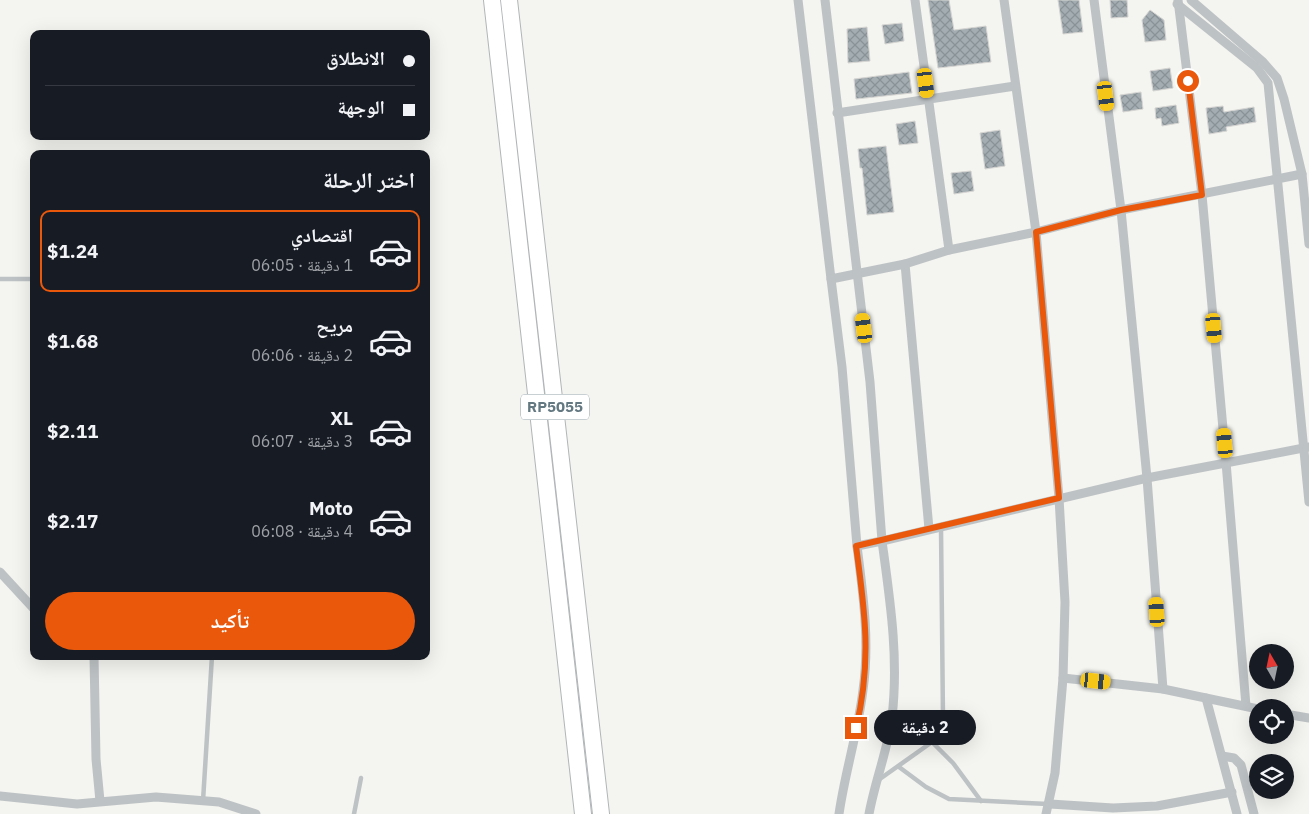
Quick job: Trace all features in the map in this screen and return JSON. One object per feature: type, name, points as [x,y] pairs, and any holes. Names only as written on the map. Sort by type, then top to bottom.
[{"type":"highway","name":"RP5055","points":[[492,0],[516,197],[583,814]]},
{"type":"highway","name":"RP5055","points":[[509,0],[601,814]]},
{"type":"street","points":[[798,0],[842,367],[856,546],[866,618],[866,661],[861,709],[839,814]]},
{"type":"street","points":[[825,0],[870,382],[882,541],[892,612],[895,660],[891,719],[869,814]]},
{"type":"street","points":[[915,0],[949,250]]},
{"type":"street","points":[[1004,0],[1036,232],[1059,498],[1065,602],[1063,678],[1055,773],[1050,804],[1046,814]]},
{"type":"street","points":[[1094,0],[1121,210],[1147,478],[1163,689]]},
{"type":"street","points":[[1192,0],[1263,62],[1277,78],[1302,174],[1309,244]]},
{"type":"street","points":[[1176,2],[1265,77],[1270,90],[1306,447],[1309,502]]},
{"type":"street","points":[[1176,2],[1202,195],[1246,706]]},
{"type":"street","points":[[837,113],[1015,86]]},
{"type":"street","points":[[831,279],[905,264],[949,250],[1036,232],[1121,210],[1202,195],[1279,177],[1302,174]]},
{"type":"street","points":[[905,264],[929,529]]},
{"type":"street","points":[[856,546],[1147,478],[1306,447]]},
{"type":"street","points":[[0,572],[30,605]]},
{"type":"street","points":[[94,660],[96,751],[100,802]]},
{"type":"street","points":[[1063,678],[1163,689],[1249,706]]},
{"type":"street","points":[[1206,698],[1237,814]]},
{"type":"street","points":[[1294,716],[1309,718]]},
{"type":"street","points":[[1222,756],[1234,758],[1241,765],[1254,814]]},
{"type":"street","points":[[1050,804],[1113,808],[1157,806],[1232,792]]},
{"type":"street","points":[[0,796],[60,803],[156,797],[203,800],[219,802],[256,814]]},
{"type":"lane","points":[[0,279],[30,279]]},
{"type":"lane","points":[[876,782],[932,742],[940,728],[944,708],[942,526]]},
{"type":"lane","points":[[203,800],[212,660]]},
{"type":"lane","points":[[932,742],[953,762],[981,801]]},
{"type":"lane","points":[[899,767],[926,787],[949,799],[1050,804]]},
{"type":"lane","points":[[354,814],[361,778]]},
{"type":"building","points":[[928,0],[949,0],[954,30],[986,26],[991,62],[938,68]]},
{"type":"building","points":[[1058,0],[1079,0],[1083,32],[1063,34]]},
{"type":"building","points":[[1110,0],[1127,0],[1128,17],[1111,18]]},
{"type":"building","points":[[1150,10],[1164,20],[1166,40],[1145,42],[1142,20]]},
{"type":"building","points":[[902,23],[904,41],[885,44],[882,25]]},
{"type":"building","points":[[867,27],[870,61],[848,63],[847,29]]},
{"type":"building","points":[[1170,68],[1173,88],[1153,91],[1150,71]]},
{"type":"building","points":[[909,72],[912,93],[856,99],[854,79]]},
{"type":"building","points":[[1141,92],[1143,109],[1123,112],[1120,95]]},
{"type":"building","points":[[1176,105],[1179,123],[1162,126],[1161,118],[1156,119],[1155,108]]},
{"type":"building","points":[[1223,106],[1224,112],[1254,107],[1256,122],[1226,127],[1227,131],[1209,134],[1206,108]]},
{"type":"building","points":[[915,121],[918,143],[899,145],[896,124]]},
{"type":"building","points":[[1000,130],[1005,166],[985,169],[980,133]]},
{"type":"building","points":[[886,146],[894,212],[867,215],[858,149]]},
{"type":"building","points":[[971,171],[974,191],[954,194],[951,173]]},
{"type":"route","points":[[856,728],[864,690],[866,618],[856,546],[1059,498],[1036,232],[1121,210],[1202,195],[1188,81]]}]
